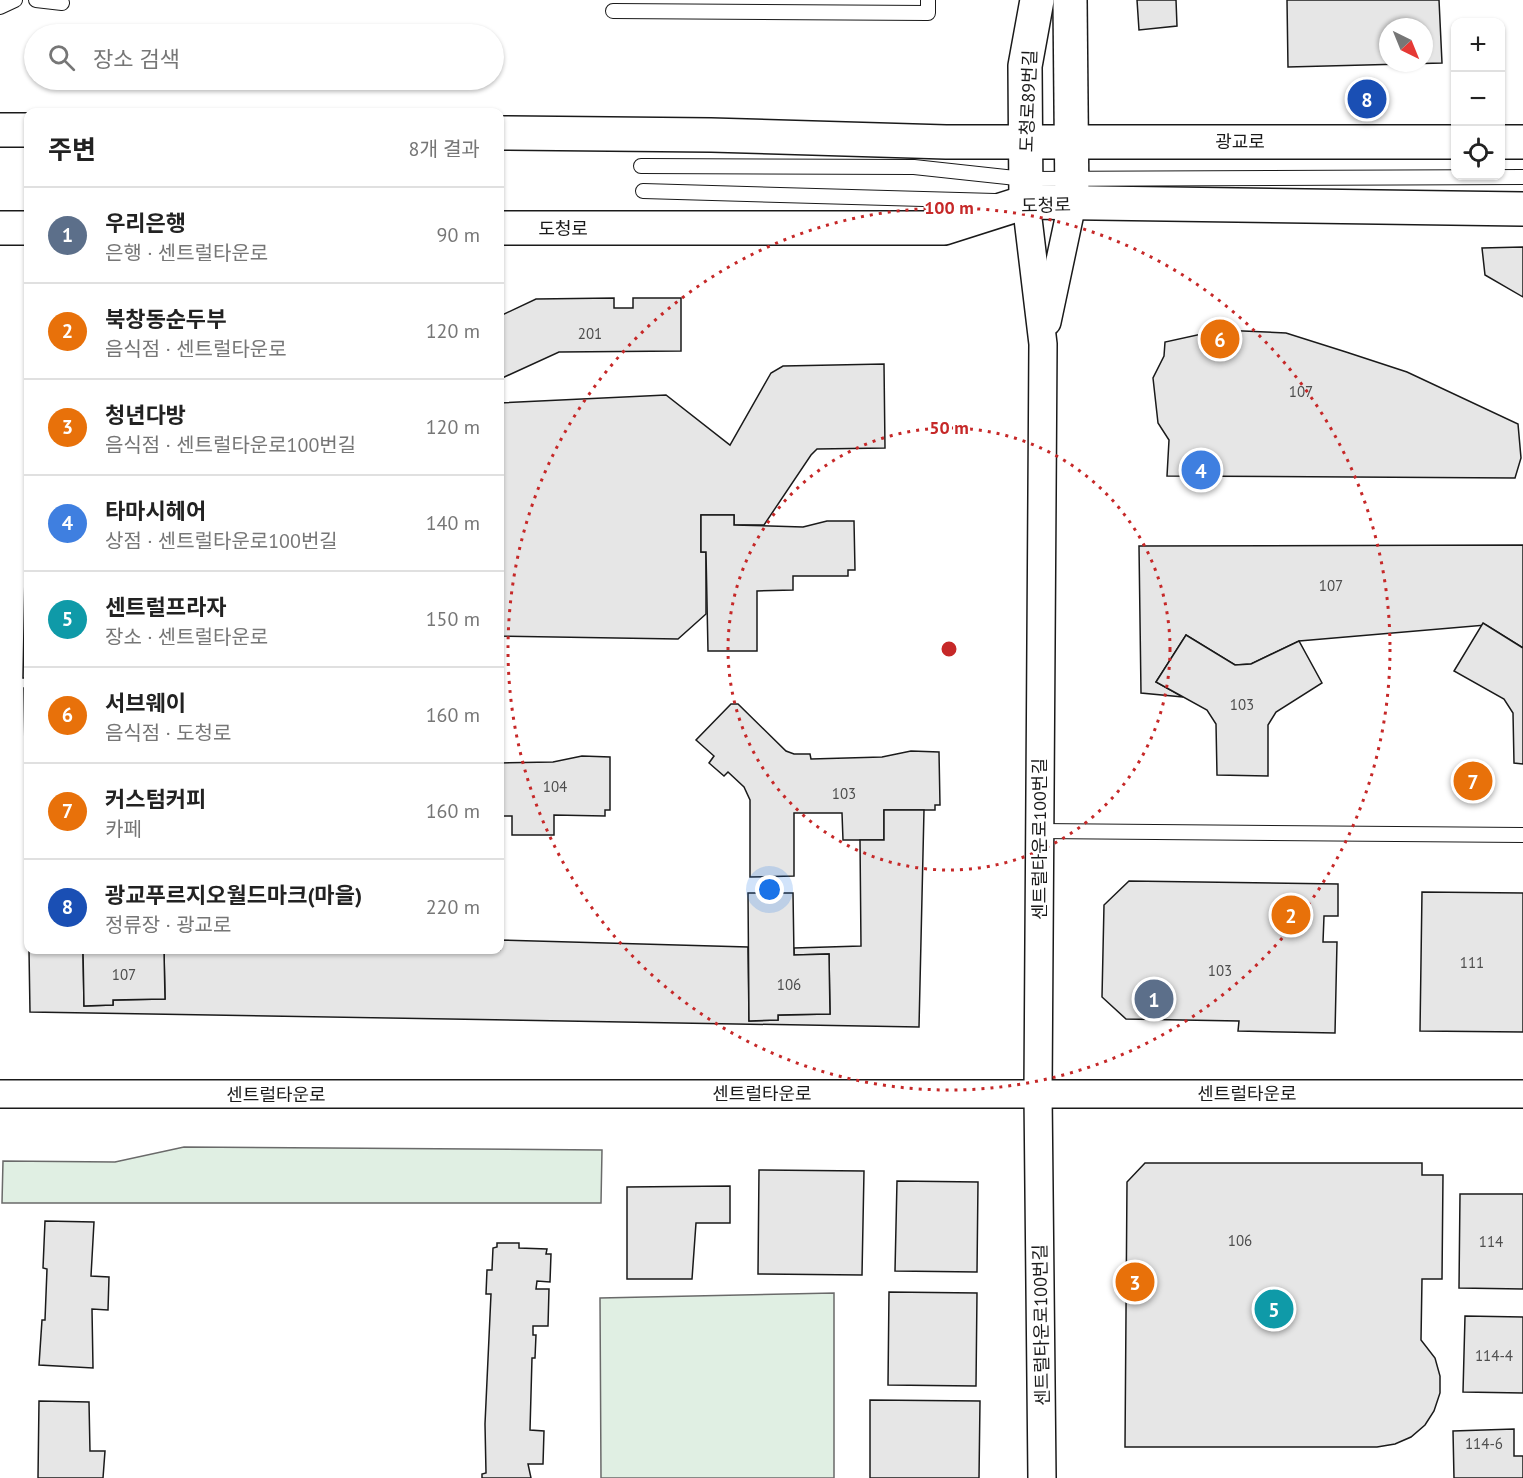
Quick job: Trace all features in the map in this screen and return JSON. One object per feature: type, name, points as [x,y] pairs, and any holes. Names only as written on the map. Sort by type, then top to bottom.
[{"type":"main road","name":"도청로89번길","points":[[1026,190],[1025,66],[1037,0]]},
{"type":"main road","points":[[1070,0],[1072,191]]},
{"type":"main road","points":[[0,130],[24,130]]},
{"type":"main road","points":[[504,134],[1025,141]]},
{"type":"main road","name":"광교로","points":[[1025,141],[1451,142]]},
{"type":"main road","points":[[1505,142],[1523,142]]},
{"type":"main road","name":"도청로","points":[[504,228],[944,228],[1026,190],[1523,209]]},
{"type":"main road","points":[[0,228],[24,228]]},
{"type":"street","name":"센트럴타운로100번길","points":[[1026,190],[1043,344],[1038,1093],[1042,1478]]},
{"type":"street","points":[[1043,344],[1072,191]]},
{"type":"street","name":"센트럴타운로","points":[[0,1094],[1523,1094]]},
{"type":"lane","points":[[0,7],[15,0]]},
{"type":"lane","points":[[36,0],[62,3]]},
{"type":"lane","points":[[613,11],[928,13],[928,0]]},
{"type":"lane","points":[[641,166],[914,166],[1026,190]]},
{"type":"lane","points":[[1072,191],[1523,177]]},
{"type":"lane","points":[[643,191],[1026,190]]},
{"type":"lane","points":[[1039,831],[1523,835]]},
{"type":"green space","points":[[184,1147],[602,1150],[601,1203],[2,1203],[3,1161],[115,1162]]},
{"type":"green space","points":[[834,1293],[834,1478],[601,1478],[600,1298]]},
{"type":"building","points":[[1137,0],[1176,0],[1177,26],[1139,30]]},
{"type":"building","points":[[1287,0],[1439,0],[1442,63],[1433,63],[1433,18],[1379,18],[1379,65],[1288,67]]},
{"type":"building","points":[[1523,247],[1523,297],[1485,275],[1482,248]]},
{"type":"building","points":[[614,298],[614,308],[633,308],[633,298],[681,298],[681,351],[559,352],[504,377],[504,314],[536,299]]},
{"type":"building","points":[[1220,330],[1286,333],[1407,372],[1518,424],[1521,458],[1515,478],[1167,476],[1169,440],[1158,423],[1153,378],[1164,356],[1165,342]]},
{"type":"building","points":[[884,364],[885,448],[817,449],[764,525],[734,525],[734,515],[701,515],[701,552],[706,552],[706,614],[678,639],[504,636],[504,403],[666,395],[730,445],[771,373],[783,366]]},
{"type":"building","points":[[701,515],[734,515],[734,525],[803,527],[827,521],[854,521],[855,570],[848,570],[848,576],[793,576],[793,590],[757,591],[757,651],[708,651],[706,552],[701,552]]},
{"type":"building","points":[[1523,545],[1523,648],[1486,625],[1299,641],[1251,664],[1235,665],[1186,635],[1156,682],[1183,697],[1141,693],[1139,546]]},
{"type":"building","points":[[1483,623],[1523,648],[1523,764],[1514,763],[1513,713],[1504,699],[1454,671]]},
{"type":"building","points":[[24,626],[24,678],[23,678]]},
{"type":"building","points":[[1186,635],[1235,665],[1251,664],[1299,641],[1322,683],[1276,712],[1268,725],[1268,776],[1217,775],[1216,724],[1207,710],[1156,682]]},
{"type":"building","points":[[731,704],[738,704],[786,751],[794,754],[810,754],[811,759],[882,757],[911,751],[939,752],[940,805],[935,805],[935,810],[884,810],[884,840],[843,840],[842,813],[794,813],[794,876],[750,877],[750,800],[744,787],[728,772],[724,776],[709,763],[714,756],[696,740]]},
{"type":"building","points":[[582,756],[610,757],[610,810],[605,810],[605,816],[554,815],[554,835],[512,835],[512,816],[504,816],[504,763],[553,762]]},
{"type":"building","points":[[884,810],[924,810],[919,1027],[30,1012],[29,954],[83,954],[84,1006],[113,1005],[113,1000],[165,999],[164,954],[504,954],[504,940],[748,947],[749,1021],[778,1020],[778,1015],[830,1014],[829,954],[794,955],[794,948],[861,946],[860,840],[884,840]]},
{"type":"building","points":[[1129,881],[1338,884],[1338,916],[1324,916],[1323,942],[1337,942],[1335,1033],[1238,1031],[1239,1021],[1126,1019],[1102,997],[1104,905]]},
{"type":"building","points":[[1422,892],[1523,893],[1523,1032],[1420,1031]]},
{"type":"building","points":[[748,893],[793,893],[794,955],[829,954],[830,1014],[778,1015],[778,1020],[749,1021]]},
{"type":"building","points":[[83,954],[164,954],[165,999],[113,1000],[113,1005],[84,1006]]},
{"type":"building","points":[[1145,1163],[1422,1163],[1422,1175],[1443,1175],[1442,1279],[1422,1279],[1421,1340],[1435,1358],[1440,1376],[1440,1393],[1434,1411],[1425,1425],[1411,1437],[1395,1444],[1377,1447],[1125,1447],[1127,1182]]},
{"type":"building","points":[[759,1170],[864,1171],[862,1275],[758,1274]]},
{"type":"building","points":[[897,1181],[978,1182],[977,1272],[895,1271]]},
{"type":"building","points":[[730,1186],[730,1223],[696,1223],[692,1279],[627,1279],[627,1187]]},
{"type":"building","points":[[1460,1194],[1523,1194],[1523,1289],[1459,1288]]},
{"type":"building","points":[[45,1221],[94,1222],[91,1276],[109,1277],[108,1310],[92,1309],[93,1368],[39,1365],[42,1320],[45,1320],[47,1269],[43,1268]]},
{"type":"building","points":[[497,1243],[519,1243],[519,1248],[547,1249],[546,1254],[551,1254],[550,1282],[537,1281],[536,1289],[549,1289],[548,1326],[533,1326],[533,1335],[536,1335],[535,1358],[532,1358],[530,1430],[544,1431],[543,1464],[528,1464],[531,1478],[482,1478],[482,1474],[486,1473],[485,1424],[491,1294],[486,1294],[487,1270],[492,1270],[493,1248],[497,1247]]},
{"type":"building","points":[[889,1292],[977,1293],[976,1386],[888,1385]]},
{"type":"building","points":[[1465,1316],[1523,1317],[1523,1393],[1463,1392]]},
{"type":"building","points":[[870,1400],[980,1401],[979,1478],[870,1478]]},
{"type":"building","points":[[39,1401],[89,1402],[90,1451],[105,1451],[103,1478],[38,1478]]},
{"type":"building","points":[[1514,1429],[1514,1456],[1523,1456],[1523,1478],[1454,1478],[1453,1431]]},
{"type":"place","name":"광교푸르지오월드마크(마을)","points":[[1367,99]]},
{"type":"place","name":"서브웨이","points":[[1220,339]]},
{"type":"place","name":"타마시헤어","points":[[1201,470]]},
{"type":"place","name":"커스텀커피","points":[[1473,781]]},
{"type":"place","name":"북창동순두부","points":[[1291,915]]},
{"type":"place","name":"우리은행","points":[[1154,999]]},
{"type":"place","name":"청년다방","points":[[1135,1282]]},
{"type":"place","name":"센트럴프라자","points":[[1274,1309]]}]
